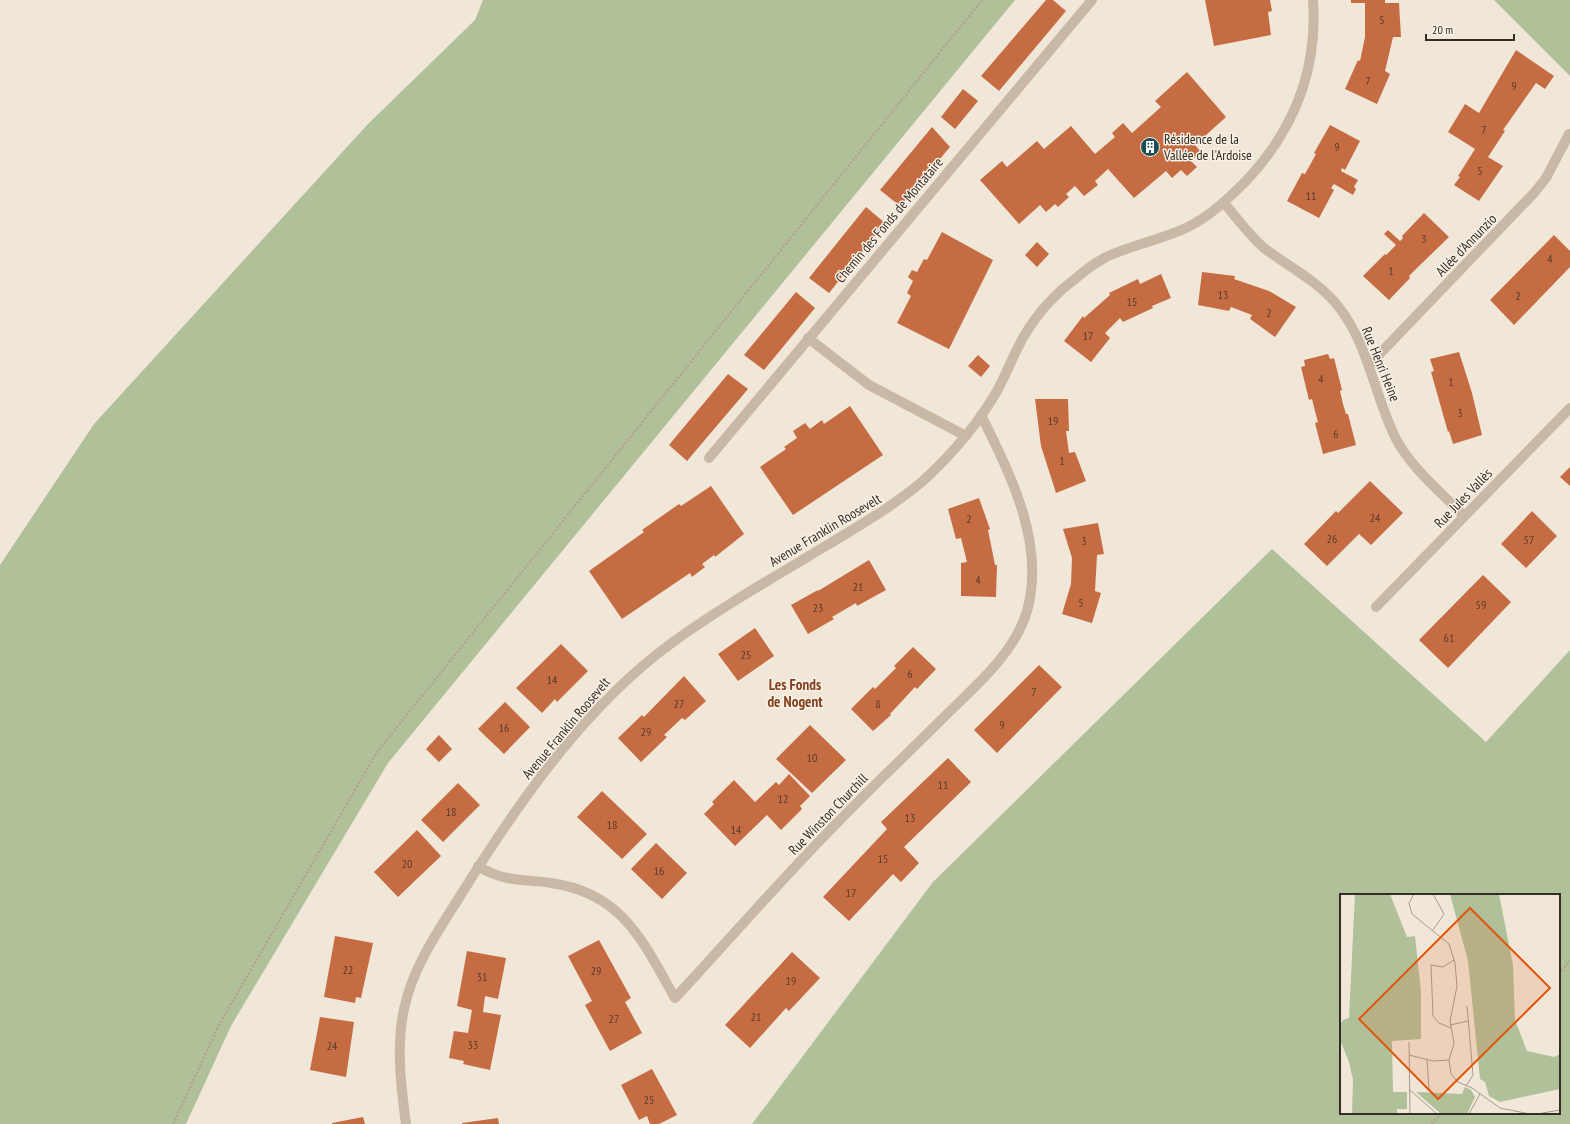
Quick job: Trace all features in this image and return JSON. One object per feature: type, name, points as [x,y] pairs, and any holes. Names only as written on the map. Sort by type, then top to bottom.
[{"type":"street","name":"Chemin des Fonds de Montataire","points":[[709,458],[1092,0]]},
{"type":"street","name":"Avenue Franklin Roosevelt","points":[[406,1124],[401,1064],[402,1023],[409,990],[426,952],[478,866],[519,806],[577,732],[608,697],[672,642],[710,616],[883,512],[936,468],[966,436],[981,415],[996,392],[1022,339],[1039,314],[1061,290],[1089,268],[1106,258],[1183,230],[1224,203],[1256,170],[1281,138],[1290,123],[1310,64],[1314,25],[1313,0]]},
{"type":"street","name":"Allée d'Annunzio","points":[[1369,365],[1526,203],[1546,178],[1569,134]]},
{"type":"street","name":"Rue Henri Heine","points":[[1224,203],[1264,248],[1311,280],[1338,306],[1356,335],[1397,440],[1416,467],[1464,516]]},
{"type":"street","points":[[808,338],[869,385],[966,436]]},
{"type":"street","name":"Rue Jules Vallès","points":[[1376,607],[1570,408]]},
{"type":"street","name":"Rue Winston Churchill","points":[[478,866],[493,875],[504,878],[562,885],[594,896],[607,903],[618,912],[638,935],[676,998],[840,820],[980,681],[1005,653],[1021,627],[1027,610],[1033,575],[1028,536],[1023,511],[1010,475],[981,415]]},
{"type":"path","points":[[173,1124],[220,1023],[377,752],[982,0]]},
{"type":"path","points":[[1560,973],[1570,961]]},
{"type":"path","points":[[1432,1124],[1440,1114]]},
{"type":"green space","points":[[483,0],[1015,0],[388,763],[231,1026],[186,1124],[0,1124],[0,565],[94,424],[368,124],[475,20]]},
{"type":"green space","points":[[1494,0],[1570,0],[1570,76]]},
{"type":"green space","points":[[1272,549],[1486,742],[1570,650],[1570,1124],[752,1124],[933,882]]},
{"type":"building","points":[[1046,0],[1053,0],[1066,11],[999,91],[981,76]]},
{"type":"building","points":[[1205,0],[1270,0],[1272,11],[1268,12],[1271,35],[1214,46]]},
{"type":"building","points":[[1351,0],[1385,0],[1385,3],[1399,3],[1401,37],[1393,37],[1385,71],[1390,74],[1377,104],[1345,89],[1358,60],[1360,61],[1365,37],[1365,3],[1351,3]]},
{"type":"building","points":[[1516,50],[1554,76],[1545,89],[1536,83],[1503,130],[1505,131],[1488,157],[1503,166],[1479,201],[1454,185],[1475,149],[1448,132],[1465,104],[1479,113]]},
{"type":"building","name":"Résidence de la Vallée de l'Ardoise","points":[[1187,72],[1226,117],[1195,145],[1201,152],[1191,161],[1197,167],[1187,176],[1181,170],[1172,178],[1166,171],[1134,198],[1108,169],[1095,181],[1098,185],[1084,196],[1075,186],[1066,194],[1069,197],[1058,207],[1055,204],[1046,212],[1040,205],[1019,224],[980,180],[1002,161],[1007,167],[1037,141],[1044,149],[1071,126],[1095,154],[1115,137],[1112,133],[1123,123],[1132,133],[1161,107],[1155,101]]},
{"type":"building","points":[[963,89],[978,101],[955,129],[941,117]]},
{"type":"building","points":[[1330,125],[1360,141],[1345,170],[1342,168],[1341,171],[1358,180],[1354,187],[1356,189],[1353,195],[1334,184],[1331,188],[1334,190],[1319,218],[1287,201],[1302,173],[1305,174],[1316,154],[1314,153]]},
{"type":"building","points":[[932,127],[950,147],[900,206],[880,190]]},
{"type":"building","points":[[866,207],[885,223],[829,293],[809,278]]},
{"type":"building","points":[[1424,213],[1449,237],[1409,276],[1410,278],[1389,300],[1363,276],[1396,245],[1384,234],[1388,230],[1400,241],[1403,238],[1402,236]]},
{"type":"building","points":[[942,232],[993,260],[949,349],[897,323],[911,296],[907,293],[913,281],[908,277],[912,270],[917,272],[924,259],[927,260]]},
{"type":"building","points":[[1554,235],[1570,251],[1570,267],[1514,325],[1490,300]]},
{"type":"building","points":[[1037,242],[1049,254],[1037,267],[1025,255]]},
{"type":"building","points":[[1202,272],[1235,276],[1234,279],[1269,291],[1296,307],[1275,337],[1250,319],[1252,315],[1231,307],[1229,311],[1198,305]]},
{"type":"building","points":[[1161,274],[1171,298],[1152,306],[1153,308],[1123,322],[1120,318],[1105,333],[1110,338],[1091,362],[1064,341],[1083,316],[1084,318],[1110,295],[1109,293],[1138,279],[1140,284]]},
{"type":"building","points":[[796,292],[815,308],[764,370],[744,355]]},
{"type":"building","points":[[1459,352],[1472,393],[1482,435],[1453,444],[1449,431],[1448,432],[1431,372],[1434,371],[1430,359]]},
{"type":"building","points":[[1328,354],[1330,359],[1334,358],[1342,390],[1340,391],[1343,404],[1346,414],[1348,414],[1356,445],[1323,454],[1315,423],[1318,422],[1312,399],[1309,400],[1301,367],[1305,366],[1304,360]]},
{"type":"building","points":[[978,355],[990,366],[981,377],[968,366]]},
{"type":"building","points":[[728,374],[748,389],[687,461],[669,445]]},
{"type":"building","points":[[1035,399],[1068,399],[1069,431],[1066,431],[1069,453],[1075,452],[1086,481],[1056,493],[1041,446]]},
{"type":"building","points":[[850,406],[883,455],[793,515],[760,467],[786,449],[784,447],[797,438],[793,431],[805,423],[810,429],[822,420],[824,424]]},
{"type":"building","points":[[1570,467],[1570,486],[1560,477]]},
{"type":"building","points":[[1370,481],[1403,513],[1371,545],[1359,534],[1327,566],[1304,544],[1336,511],[1338,513]]},
{"type":"building","points":[[711,486],[744,534],[715,557],[714,555],[702,564],[705,567],[692,577],[690,573],[622,619],[589,571],[644,532],[642,530],[679,504],[681,506]]},
{"type":"building","points":[[979,498],[990,529],[988,530],[995,565],[997,565],[996,597],[961,596],[961,563],[967,562],[961,538],[956,539],[948,509]]},
{"type":"building","points":[[1532,511],[1557,536],[1526,568],[1501,544]]},
{"type":"building","points":[[1098,523],[1104,554],[1097,555],[1095,591],[1101,593],[1092,623],[1062,614],[1071,584],[1072,558],[1063,529]]},
{"type":"building","points":[[869,560],[886,590],[857,606],[856,603],[832,617],[834,619],[808,634],[791,605],[818,591]]},
{"type":"building","points":[[1483,575],[1511,602],[1448,668],[1419,640]]},
{"type":"building","points":[[755,628],[774,656],[738,681],[718,654]]},
{"type":"building","points":[[561,644],[588,671],[557,702],[555,699],[542,713],[516,688]]},
{"type":"building","points":[[913,647],[936,669],[917,689],[915,687],[890,714],[891,715],[873,731],[851,709],[873,687],[875,689],[896,668],[894,666]]},
{"type":"building","points":[[1039,665],[1062,687],[997,753],[974,730]]},
{"type":"building","points":[[684,676],[706,701],[685,720],[682,718],[664,735],[667,737],[641,762],[618,738],[642,715],[644,717]]},
{"type":"building","points":[[505,702],[530,727],[504,754],[478,729]]},
{"type":"building","points":[[810,725],[846,760],[812,793],[776,759]]},
{"type":"building","points":[[439,735],[452,749],[439,762],[426,749]]},
{"type":"building","points":[[948,758],[971,782],[904,847],[919,863],[901,882],[893,874],[849,921],[823,897],[887,829],[881,822]]},
{"type":"building","points":[[789,774],[810,796],[800,806],[802,809],[781,830],[767,815],[735,846],[704,814],[714,804],[712,802],[734,780],[755,802],[776,782],[779,785]]},
{"type":"building","points":[[458,783],[480,805],[443,842],[421,820]]},
{"type":"building","points":[[602,791],[647,834],[622,859],[577,817]]},
{"type":"building","points":[[417,830],[441,856],[398,897],[374,872]]},
{"type":"building","points":[[656,843],[687,873],[662,899],[631,869]]},
{"type":"building","points":[[335,936],[373,943],[361,998],[356,997],[355,1003],[324,997]]},
{"type":"building","points":[[599,940],[631,998],[625,1002],[642,1033],[610,1051],[585,1005],[592,1001],[568,956]]},
{"type":"building","points":[[467,951],[506,958],[498,999],[485,996],[483,1012],[501,1015],[490,1070],[463,1064],[464,1061],[449,1058],[454,1031],[468,1033],[472,1010],[457,1006]]},
{"type":"building","points":[[792,952],[820,978],[789,1011],[786,1008],[750,1048],[725,1025]]},
{"type":"building","points":[[320,1017],[354,1022],[346,1077],[310,1070]]},
{"type":"building","points":[[652,1069],[677,1115],[659,1124],[650,1124],[647,1116],[639,1120],[621,1085]]},
{"type":"building","points":[[363,1117],[365,1124],[332,1124],[332,1123]]},
{"type":"building","points":[[498,1118],[499,1124],[462,1124],[462,1123]]},
{"type":"place","name":"Résidence de la Vallée de l'Ardoise","points":[[1150,147]]},
{"type":"district","name":"Les Fonds de Nogent","points":[[795,694]]}]
